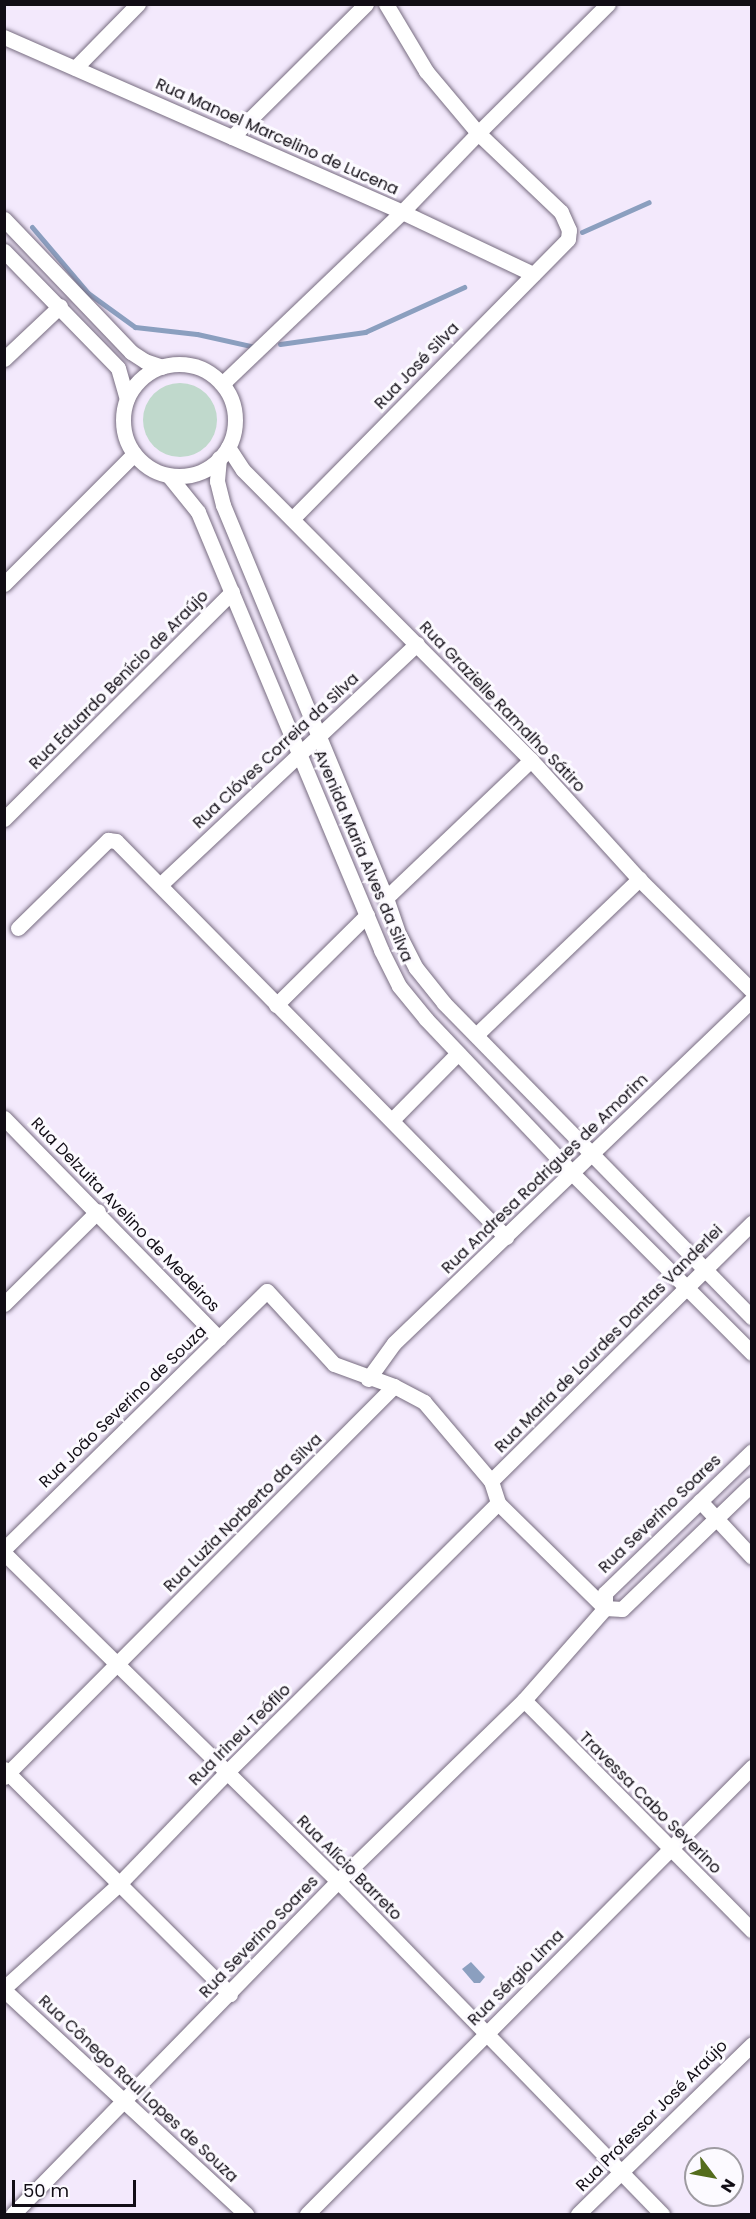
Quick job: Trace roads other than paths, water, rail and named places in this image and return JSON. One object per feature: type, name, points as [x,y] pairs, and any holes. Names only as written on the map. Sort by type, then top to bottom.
[{"type":"street","points":[[75,68],[138,4]]},
{"type":"street","points":[[232,137],[366,4]]},
{"type":"street","points":[[386,4],[426,70],[478,133]]},
{"type":"street","points":[[222,384],[402,212],[608,4]]},
{"type":"street","name":"Rua Manoel Marcelino de Lucena","points":[[4,37],[402,212],[533,274]]},
{"type":"street","name":"Rua José Silva","points":[[292,519],[568,239],[569,230],[561,212],[478,133]]},
{"type":"street","points":[[4,219],[131,352],[145,362],[162,367]]},
{"type":"street","points":[[4,251],[118,368],[127,399]]},
{"type":"street","points":[[4,359],[60,306]]},
{"type":"street","points":[[183,364],[197,367],[222,384],[230,396],[235,426],[223,453],[200,472],[169,476],[154,471],[134,454],[124,437],[122,421],[127,399],[140,379],[162,367],[183,364]]},
{"type":"street","name":"Rua Grazielle Ramalho Sátiro","points":[[223,453],[243,470],[417,644],[531,760],[639,879],[752,991]]},
{"type":"street","name":"Avenida Maria Alves da Silva","points":[[223,453],[217,481],[223,505],[386,898],[399,935],[416,968],[444,1003],[752,1317]]},
{"type":"street","points":[[4,584],[134,454]]},
{"type":"street","name":"Avenida Maria Alves da Silva","points":[[169,476],[198,512],[399,986],[458,1053],[572,1172],[752,1353]]},
{"type":"street","name":"Rua Eduardo Benício de Araújo","points":[[4,819],[232,592]]},
{"type":"street","name":"Rua Clóves Correia da Silva","points":[[161,884],[417,644]]},
{"type":"street","points":[[386,898],[531,760]]},
{"type":"street","points":[[18,928],[108,840],[116,841],[161,884],[276,1005],[506,1238]]},
{"type":"street","points":[[476,1035],[639,879]]},
{"type":"street","points":[[276,1005],[367,915]]},
{"type":"street","name":"Rua Andresa Rodrigues de Amorim","points":[[368,1379],[394,1343],[752,1000]]},
{"type":"street","points":[[392,1120],[458,1053]]},
{"type":"street","name":"Rua Delzuita Avelino de Medeiros","points":[[4,1118],[98,1211],[219,1338]]},
{"type":"street","points":[[4,1304],[98,1211]]},
{"type":"street","name":"Rua Maria de Lourdes Dantas Vanderlei","points":[[491,1481],[752,1223]]},
{"type":"street","name":"Rua João Severino de Souza","points":[[4,1549],[267,1291],[334,1364],[368,1379]]},
{"type":"street","points":[[368,1379],[394,1386],[424,1402],[491,1481],[498,1503],[605,1608],[622,1609],[752,1484]]},
{"type":"street","name":"Rua Luzia Norberto da Silva","points":[[6,1773],[118,1665],[394,1386]]},
{"type":"street","name":"Rua Severino Soares","points":[[12,2214],[125,2102],[338,1881],[524,1700],[605,1608],[605,1593],[752,1451]]},
{"type":"street","points":[[700,1501],[715,1520],[752,1557]]},
{"type":"street","name":"Rua Irineu Teófilo","points":[[4,1989],[118,1885],[226,1773],[498,1503]]},
{"type":"street","name":"Rua Alício Barreto","points":[[4,1553],[338,1881],[662,2214]]},
{"type":"street","name":"Travessa Cabo Severino","points":[[524,1700],[669,1849],[752,1930]]},
{"type":"street","name":"Rua Sérgio Lima","points":[[307,2214],[752,1767]]},
{"type":"street","points":[[6,1773],[230,1994]]},
{"type":"street","name":"Rua Cônego Raul Lopes de Souza","points":[[4,1989],[246,2214]]},
{"type":"street","name":"Rua Professor José Araújo","points":[[578,2214],[752,2043]]},
{"type":"street","points":[[4,2209],[12,2214]]},
{"type":"water","points":[[471,1962],[485,1977],[480,1983],[474,1983],[462,1969]]},
{"type":"waterway","points":[[582,232],[649,202]]},
{"type":"waterway","points":[[32,227],[88,293],[135,327],[197,334],[255,347]]},
{"type":"waterway","points":[[280,344],[365,332],[464,287]]}]
